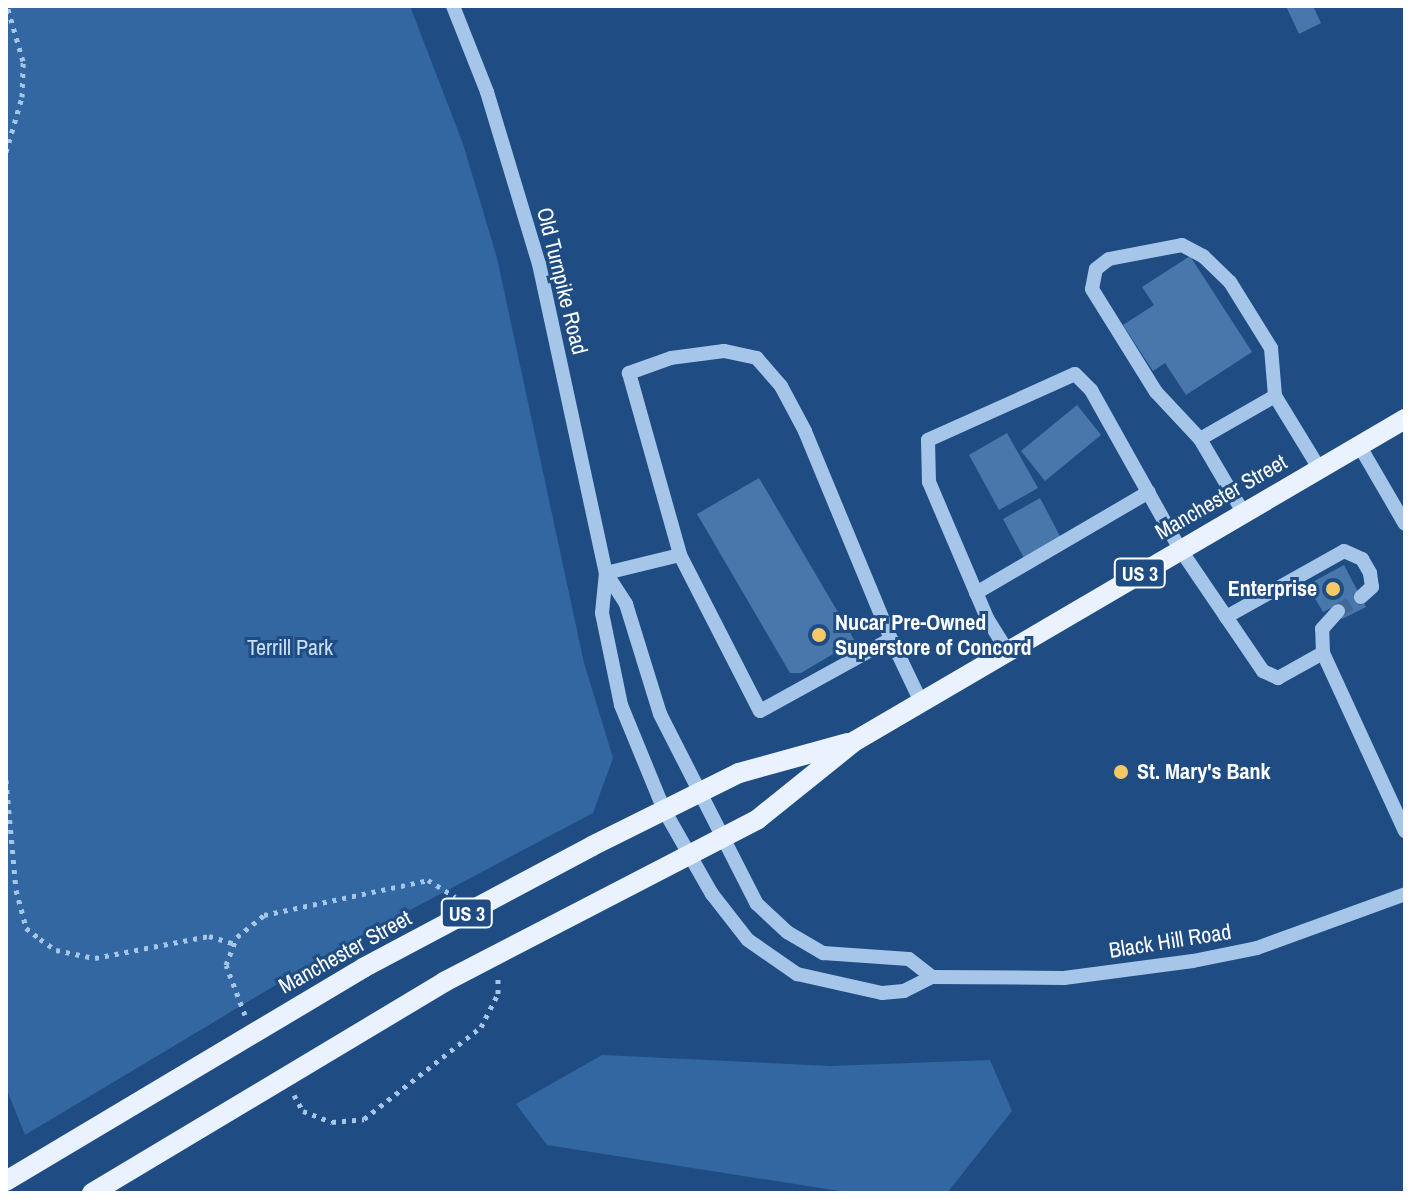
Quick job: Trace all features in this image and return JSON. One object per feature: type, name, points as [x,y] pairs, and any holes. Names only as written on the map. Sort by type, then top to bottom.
[{"type":"main road","name":"Manchester Street","points":[[92,1193],[444,982],[758,819],[855,741],[1405,419]]},
{"type":"main road","name":"Manchester Street","points":[[6,1181],[273,1021],[664,810],[739,773],[855,741]]},
{"type":"street","name":"Old Turnpike Road","points":[[453,6],[487,92],[539,264],[606,573],[602,613],[608,660],[639,758],[664,810]]},
{"type":"street","points":[[1243,512],[1200,439],[1156,392],[1092,289],[1096,269],[1109,259],[1182,245],[1203,256],[1230,282],[1271,348],[1275,396],[1319,468]]},
{"type":"street","points":[[891,639],[760,711],[680,555],[629,373],[671,358],[724,351],[757,358],[781,386],[805,431],[891,639],[921,702]]},
{"type":"street","points":[[1008,652],[976,593],[929,482],[928,440],[1075,374],[1091,390],[1180,549],[1263,671],[1278,678],[1323,653]]},
{"type":"street","points":[[1200,439],[1275,396]]},
{"type":"street","points":[[1359,445],[1405,524]]},
{"type":"street","points":[[976,593],[1149,492]]},
{"type":"street","points":[[1226,617],[1344,551],[1362,559],[1370,573],[1372,587],[1361,597]]},
{"type":"street","points":[[606,573],[680,555]]},
{"type":"street","name":"Old Turnpike Road","points":[[606,573],[626,604],[660,714],[721,838]]},
{"type":"street","points":[[1338,611],[1322,629],[1323,653],[1405,831]]},
{"type":"street","name":"Black Hill Road","points":[[664,810],[689,854],[748,940],[797,974],[882,993],[904,991],[932,977],[1064,978],[1193,961],[1257,948],[1405,894]]},
{"type":"street","name":"Black Hill Road","points":[[721,838],[757,904],[802,943],[852,958],[909,959],[932,977]]},
{"type":"path","points":[[6,152],[22,97],[23,61],[7,6]]},
{"type":"path","points":[[6,780],[16,890],[26,928],[40,939],[56,950],[95,958],[209,936],[235,944]]},
{"type":"green space","name":"Terrill Park","points":[[6,6],[410,6],[463,144],[497,258],[584,663],[613,758],[593,813],[331,952],[25,1135],[6,1088]]},
{"type":"green space","points":[[602,1055],[831,1066],[990,1060],[1012,1111],[947,1193],[852,1193],[547,1145],[516,1104]]},
{"type":"pier","points":[[25,1138],[54,1165],[128,1193],[6,1193],[6,1149]]},
{"type":"building","points":[[1286,6],[1313,6],[1321,23],[1299,34]]},
{"type":"building","points":[[1190,256],[1252,352],[1186,395],[1165,363],[1153,371],[1123,325],[1154,305],[1142,287]]},
{"type":"building","points":[[1077,405],[1101,435],[1045,481],[1021,451]]},
{"type":"building","points":[[1007,433],[1038,488],[999,510],[969,455]]},
{"type":"building","points":[[759,478],[855,641],[801,673],[790,673],[697,514]]},
{"type":"building","points":[[1040,498],[1062,540],[1025,560],[1003,519]]},
{"type":"building","name":"Enterprise","points":[[1344,565],[1366,607],[1342,619],[1335,606],[1323,612],[1307,585]]},
{"type":"tunnel","points":[[1338,611],[1361,597]]},
{"type":"place","name":"Enterprise","points":[[1333,589]]},
{"type":"place","name":"Nucar Pre-Owned Superstore of Concord","points":[[819,635]]},
{"type":"place","name":"St. Mary's Bank","points":[[1121,772]]}]
